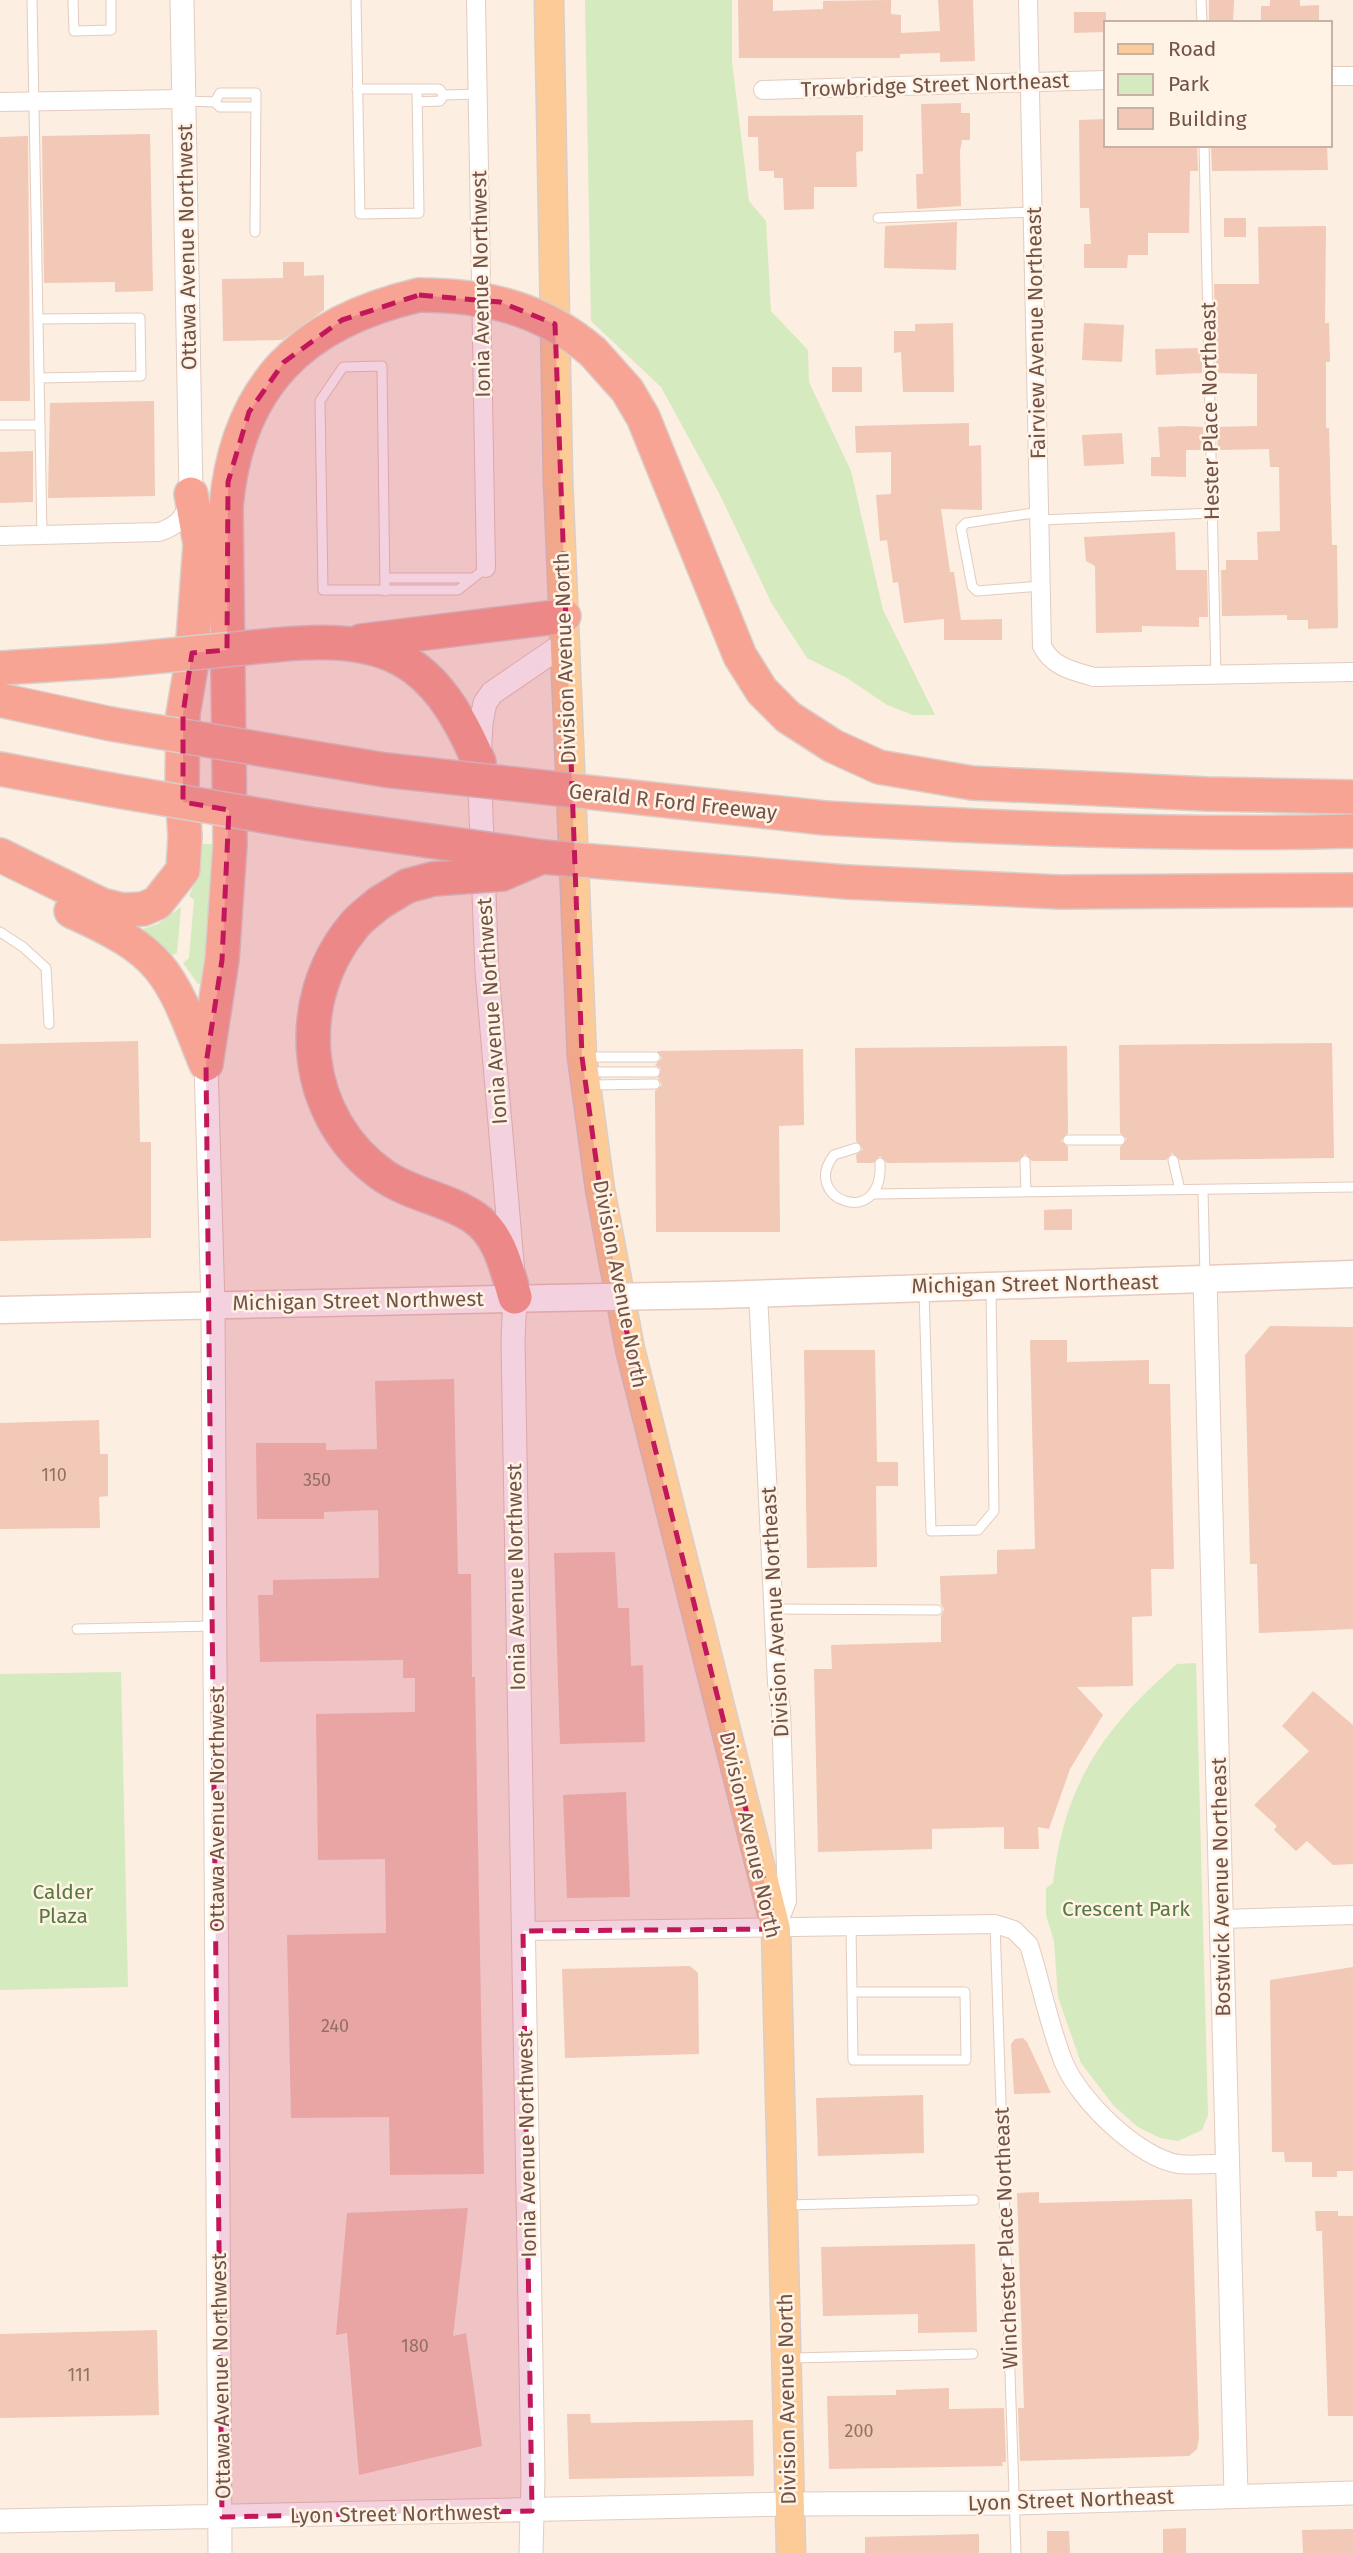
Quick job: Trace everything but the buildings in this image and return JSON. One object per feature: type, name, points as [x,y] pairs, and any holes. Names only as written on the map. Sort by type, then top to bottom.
[{"type":"highway","points":[[206,1064],[222,960],[230,844],[226,507],[237,444],[249,412],[284,362],[342,320],[380,304],[419,295],[462,295],[500,302],[558,326],[593,352],[627,390],[643,417],[740,656],[762,691],[788,717],[833,746],[879,767],[972,783],[1207,794],[1353,797]]},
{"type":"highway","points":[[0,855],[102,905],[123,910],[143,909],[157,903],[183,870],[186,837],[181,788],[183,714],[191,667],[200,544],[191,494]]},
{"type":"highway","points":[[0,668],[110,661],[321,641],[349,642],[564,630]]},
{"type":"highway","points":[[349,642],[394,656],[429,681],[463,724],[479,762]]},
{"type":"highway","name":"Gerald R Ford Freeway","points":[[0,700],[111,724],[385,770],[825,818],[1119,832],[1227,834],[1353,831]]},
{"type":"highway","points":[[0,769],[311,824],[543,857],[847,882],[1060,891],[1353,890]]},
{"type":"highway","points":[[515,1297],[493,1237],[476,1218],[384,1176],[365,1160],[324,1104],[313,1057],[312,1026],[316,996],[324,975],[352,926],[379,903],[407,886],[433,878],[502,874],[543,857]]},
{"type":"highway","points":[[0,879],[130,940],[155,960],[176,988],[206,1064]]},
{"type":"main road","name":"Division Avenue North","points":[[549,0],[558,479],[584,1072],[600,1189],[630,1349],[776,1929],[791,2553]]},
{"type":"main road","name":"Michigan Street Northeast","points":[[717,1295],[924,1286],[1353,1274]]},
{"type":"main road","name":"Michigan Street Northwest","points":[[0,1310],[515,1297],[717,1295]]},
{"type":"street","name":"Ottawa Avenue Northwest","points":[[182,0],[191,494]]},
{"type":"street","name":"Ionia Avenue Northwest","points":[[476,0],[480,573]]},
{"type":"street","name":"Fairview Avenue Northeast","points":[[1028,0],[1035,212],[1042,646],[1053,662],[1094,677],[1216,676]]},
{"type":"street","points":[[1332,76],[1353,76]]},
{"type":"street","name":"Trowbridge Street Northeast","points":[[763,90],[1104,80]]},
{"type":"street","points":[[0,102],[184,100]]},
{"type":"street","points":[[0,536],[159,533],[175,527],[185,515],[191,494]]},
{"type":"street","name":"Ionia Avenue Northwest","points":[[531,2553],[513,1341],[515,1297],[487,972],[479,762],[485,703],[564,630]]},
{"type":"street","points":[[1216,676],[1353,673]]},
{"type":"street","name":"Ottawa Avenue Northwest","points":[[206,1064],[213,1305],[222,2516],[220,2553]]},
{"type":"street","name":"Bostwick Avenue Northeast","points":[[1205,1279],[1236,2494]]},
{"type":"street","name":"Division Avenue Northeast","points":[[758,1293],[781,1709],[787,1901],[776,1929]]},
{"type":"street","points":[[1222,1919],[1353,1915]]},
{"type":"street","points":[[523,1931],[995,1924],[1014,1930],[1029,1945],[1065,2065],[1098,2111],[1129,2140],[1151,2155],[1180,2164],[1227,2164]]},
{"type":"street","name":"Lyon Street Northeast","points":[[789,2504],[1015,2503],[1236,2494],[1353,2493]]},
{"type":"street","name":"Lyon Street Northwest","points":[[0,2521],[789,2504]]},
{"type":"lane","points":[[32,0],[42,535]]},
{"type":"lane","points":[[74,0],[74,31],[111,30],[111,0]]},
{"type":"lane","points":[[356,0],[360,214],[419,213],[416,89]]},
{"type":"lane","points":[[1201,0],[1202,21]]},
{"type":"lane","points":[[357,89],[439,89],[444,95]]},
{"type":"lane","points":[[215,102],[220,93],[256,93],[255,232]]},
{"type":"lane","points":[[444,95],[477,94]]},
{"type":"lane","points":[[417,102],[440,101],[444,95]]},
{"type":"lane","points":[[184,100],[215,102],[220,107],[256,107]]},
{"type":"lane","name":"Hester Place Northeast","points":[[1205,147],[1216,676]]},
{"type":"lane","points":[[878,218],[1035,212]]},
{"type":"lane","points":[[38,319],[140,318],[141,376],[39,378]]},
{"type":"lane","points":[[385,591],[382,366],[343,367],[320,401],[323,590],[385,591],[458,590],[480,573]]},
{"type":"lane","points":[[0,425],[40,425]]},
{"type":"lane","points":[[1041,586],[977,591],[972,586],[961,528],[966,523],[1040,516],[1213,513]]},
{"type":"lane","points":[[385,578],[480,573]]},
{"type":"lane","points":[[0,932],[23,947],[46,968],[49,1024]]},
{"type":"lane","points":[[584,1072],[655,1057]]},
{"type":"lane","points":[[584,1072],[655,1072]]},
{"type":"lane","points":[[584,1072],[655,1084]]},
{"type":"lane","points":[[1068,1140],[1120,1140]]},
{"type":"lane","points":[[856,1148],[841,1150],[828,1162],[825,1180],[828,1189],[842,1201],[851,1203],[860,1202],[874,1194],[1353,1187]]},
{"type":"lane","points":[[1173,1160],[1180,1190]]},
{"type":"lane","points":[[1025,1161],[1026,1192]]},
{"type":"lane","points":[[874,1194],[879,1184],[880,1163]]},
{"type":"lane","points":[[1203,1190],[1205,1279]]},
{"type":"lane","points":[[924,1286],[931,1531],[978,1530],[993,1511],[991,1284]]},
{"type":"lane","points":[[774,1609],[937,1610]]},
{"type":"lane","points":[[77,1629],[215,1626]]},
{"type":"lane","name":"Winchester Place Northeast","points":[[995,1924],[1016,2553]]},
{"type":"lane","points":[[851,1927],[853,2060],[966,2060],[965,1992],[852,1992]]},
{"type":"lane","points":[[782,2205],[974,2200]]},
{"type":"lane","points":[[786,2358],[973,2354]]},
{"type":"highlighted area","points":[[419,295],[500,302],[555,324],[582,1057],[600,1189],[630,1349],[776,1929],[523,1931],[532,2511],[222,2517],[206,1064],[222,960],[229,810],[183,802],[183,714],[192,653],[227,650],[228,482],[249,412],[284,362],[342,320]]},
{"type":"green space","points":[[585,0],[732,0],[732,62],[749,201],[766,221],[771,311],[808,350],[809,382],[851,471],[883,610],[935,715],[913,715],[887,705],[847,678],[807,658],[772,604],[720,495],[661,387],[591,321]]},
{"type":"green space","points":[[200,844],[217,844],[209,958],[202,983],[198,984],[183,963],[189,958],[194,900],[189,896],[199,872]]},
{"type":"green space","points":[[181,907],[177,953],[172,955],[139,930],[158,924]]},
{"type":"green space","name":"Crescent Park","points":[[1196,1663],[1208,2115],[1202,2130],[1178,2141],[1160,2138],[1138,2127],[1114,2106],[1081,2063],[1058,1997],[1054,1941],[1046,1915],[1046,1888],[1053,1883],[1058,1848],[1067,1816],[1092,1760],[1128,1711],[1177,1664]]},
{"type":"green space","name":"Calder Plaza","points":[[121,1672],[128,1987],[0,1990],[0,1674]]}]
